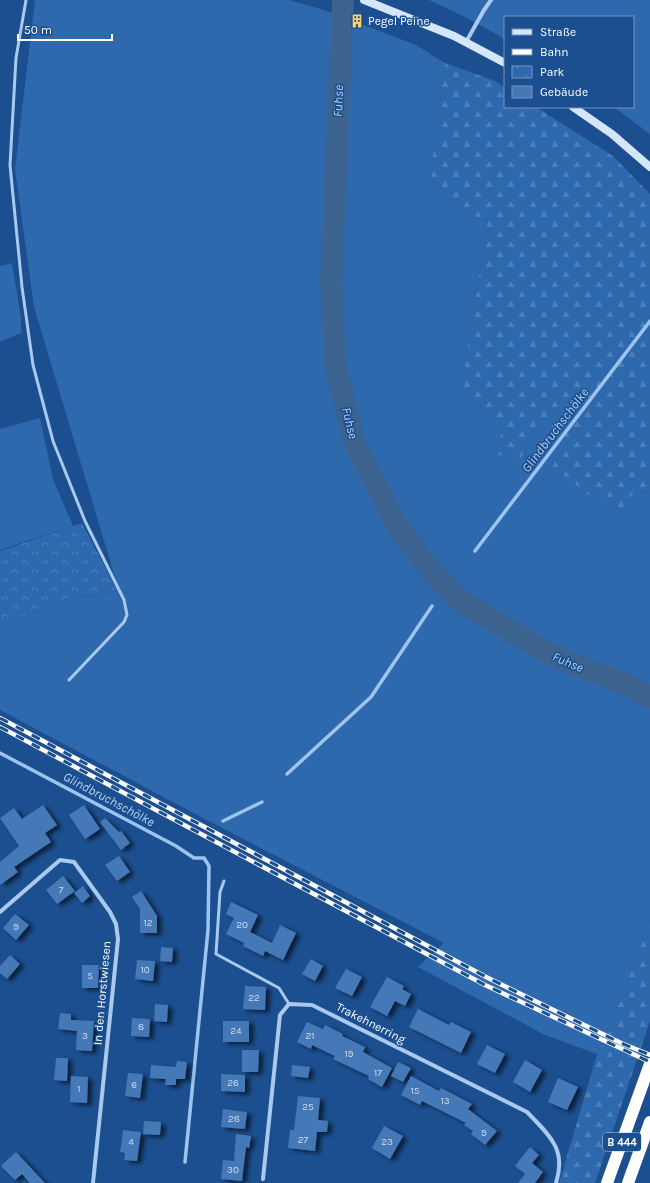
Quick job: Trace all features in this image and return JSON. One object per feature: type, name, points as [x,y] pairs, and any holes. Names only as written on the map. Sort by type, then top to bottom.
[{"type":"highway","name":"B 444","points":[[607,1183],[650,1064]]},
{"type":"highway","name":"B 444","points":[[628,1183],[650,1122]]},
{"type":"main road","points":[[364,0],[411,18],[466,42],[504,62]]},
{"type":"main road","points":[[574,108],[612,134],[650,167]]},
{"type":"street","points":[[466,42],[491,0]]},
{"type":"street","name":"In den Horstwiesen","points":[[0,912],[60,860],[74,862],[110,912],[116,924],[118,939],[93,1183]]},
{"type":"street","points":[[263,1179],[280,1015],[289,1004]]},
{"type":"street","name":"Trakehnerring","points":[[289,1004],[312,1005],[527,1112],[548,1133],[558,1150],[560,1171],[556,1183]]},
{"type":"lane","points":[[26,0],[16,58],[10,165],[22,287],[33,365],[53,441],[85,521],[124,600],[127,615],[124,622],[69,680]]},
{"type":"lane","points":[[224,881],[220,892],[216,954],[279,988],[289,1004]]},
{"type":"green space","points":[[35,0],[289,0],[324,10],[416,45],[445,63],[430,179],[465,214],[488,220],[461,390],[503,426],[495,454],[536,425],[562,436],[619,514],[636,489],[650,493],[650,919],[639,951],[596,1058],[597,1054],[545,1035],[418,967],[444,943],[203,818],[0,710],[0,626],[63,600],[101,594],[126,614],[34,307],[15,169]]},
{"type":"green space","points":[[429,0],[650,0],[650,134],[615,108],[634,108],[634,16],[504,16],[504,38],[463,16]]},
{"type":"green space","points":[[445,63],[495,81],[504,87],[504,108],[538,108],[613,156],[650,194],[650,493],[636,489],[619,515],[588,494],[553,467],[562,436],[536,425],[521,459],[495,454],[503,426],[461,390],[488,220],[465,214],[430,179]]},
{"type":"green space","points":[[12,263],[21,318],[21,333],[0,342],[0,266]]},
{"type":"green space","points":[[40,418],[53,479],[73,526],[0,550],[0,429]]},
{"type":"green space","points":[[82,523],[119,594],[127,615],[101,594],[63,600],[0,626],[0,551]]},
{"type":"green space","points":[[650,919],[650,1021],[595,1183],[559,1183],[596,1058],[639,951]]},
{"type":"building","points":[[43,805],[57,825],[45,833],[51,842],[14,867],[18,872],[0,885],[0,862],[19,846],[0,818],[14,808],[22,819]]},
{"type":"building","points":[[84,805],[100,829],[85,839],[69,815]]},
{"type":"building","points":[[105,818],[119,832],[121,831],[130,843],[121,850],[100,822]]},
{"type":"building","points":[[119,856],[130,872],[117,881],[105,865]]},
{"type":"building","points":[[63,876],[75,891],[57,904],[46,890]]},
{"type":"building","points":[[83,886],[90,896],[82,903],[74,893]]},
{"type":"building","points":[[141,891],[157,916],[157,933],[140,933],[140,909],[132,897]]},
{"type":"building","points":[[231,902],[258,915],[250,932],[272,943],[280,925],[296,933],[283,960],[265,951],[263,956],[243,946],[244,943],[226,934],[234,918],[226,914]]},
{"type":"building","points":[[15,914],[29,925],[16,940],[3,928]]},
{"type":"building","points":[[161,947],[173,948],[172,962],[160,961]]},
{"type":"building","points":[[10,955],[20,964],[7,979],[0,973],[0,966]]},
{"type":"building","points":[[311,959],[323,966],[315,981],[302,974]]},
{"type":"building","points":[[137,960],[155,961],[153,981],[135,979]]},
{"type":"building","points":[[82,965],[99,965],[98,988],[82,988]]},
{"type":"building","points":[[346,969],[362,977],[352,996],[335,988]]},
{"type":"building","points":[[387,977],[404,986],[402,989],[411,994],[405,1006],[395,1001],[387,1016],[370,1007]]},
{"type":"building","points":[[245,986],[266,987],[265,1010],[243,1009]]},
{"type":"building","points":[[155,1004],[168,1005],[167,1022],[154,1021]]},
{"type":"building","points":[[418,1009],[449,1025],[451,1022],[471,1032],[461,1053],[409,1027]]},
{"type":"building","points":[[60,1013],[71,1014],[71,1020],[94,1021],[92,1051],[76,1050],[77,1031],[58,1029]]},
{"type":"building","points":[[132,1018],[150,1019],[149,1037],[131,1036]]},
{"type":"building","points":[[223,1021],[249,1021],[249,1042],[223,1042]]},
{"type":"building","points":[[307,1022],[323,1029],[325,1025],[343,1034],[342,1036],[365,1047],[363,1052],[392,1068],[382,1087],[368,1079],[369,1076],[333,1059],[335,1056],[312,1045],[311,1049],[297,1042]]},
{"type":"building","points":[[487,1045],[505,1054],[495,1073],[477,1064]]},
{"type":"building","points":[[242,1050],[259,1050],[258,1072],[242,1072]]},
{"type":"building","points":[[56,1058],[68,1058],[67,1081],[54,1080]]},
{"type":"building","points":[[525,1060],[542,1070],[530,1092],[513,1082]]},
{"type":"building","points":[[177,1061],[187,1062],[185,1079],[176,1079],[176,1085],[165,1085],[166,1079],[150,1078],[151,1065],[176,1067]]},
{"type":"building","points":[[398,1062],[411,1068],[403,1082],[391,1076]]},
{"type":"building","points":[[292,1065],[310,1067],[308,1078],[291,1076]]},
{"type":"building","points":[[128,1073],[143,1074],[140,1098],[125,1096]]},
{"type":"building","points":[[221,1074],[245,1075],[245,1092],[221,1091]]},
{"type":"building","points":[[71,1076],[88,1077],[87,1103],[70,1102]]},
{"type":"building","points":[[411,1076],[439,1091],[441,1088],[472,1104],[468,1109],[497,1131],[485,1145],[471,1134],[473,1131],[464,1125],[466,1123],[422,1101],[420,1105],[401,1095]]},
{"type":"building","points":[[558,1078],[578,1087],[567,1110],[548,1102]]},
{"type":"building","points":[[298,1096],[320,1098],[318,1120],[328,1121],[327,1132],[317,1132],[315,1151],[288,1148],[290,1130],[294,1130]]},
{"type":"building","points":[[223,1109],[247,1112],[245,1129],[221,1127]]},
{"type":"building","points":[[144,1121],[161,1122],[160,1135],[143,1134]]},
{"type":"building","points":[[384,1126],[403,1136],[390,1159],[372,1148]]},
{"type":"building","points":[[123,1130],[141,1132],[137,1161],[124,1160],[125,1153],[120,1152]]},
{"type":"building","points":[[236,1134],[251,1136],[249,1148],[246,1147],[242,1181],[221,1179],[223,1160],[234,1161]]},
{"type":"building","points":[[530,1147],[539,1155],[532,1163],[543,1172],[535,1183],[518,1183],[525,1174],[515,1166]]},
{"type":"building","points":[[16,1152],[45,1183],[30,1183],[22,1174],[15,1180],[1,1166]]},
{"type":"waterway","name":"Fuhse","points":[[343,0],[331,282],[335,363],[354,442],[400,531],[435,575],[459,600],[551,655],[634,688],[650,698]]},
{"type":"waterway","name":"Glindbruchschölke","points":[[475,551],[650,321]]},
{"type":"waterway","name":"Glindbruchschölke","points":[[287,774],[371,697],[432,606]]},
{"type":"waterway","name":"Glindbruchschölke","points":[[0,753],[176,846],[194,858],[204,858]]},
{"type":"waterway","name":"Glindbruchschölke","points":[[223,821],[262,802]]},
{"type":"waterway","points":[[185,1162],[208,930],[209,866],[204,858]]},
{"type":"railway","points":[[0,718],[488,978],[621,1043],[650,1055]]},
{"type":"railway","points":[[0,727],[485,985],[650,1062]]},
{"type":"place","name":"Pegel Peine","points":[[357,21]]}]
